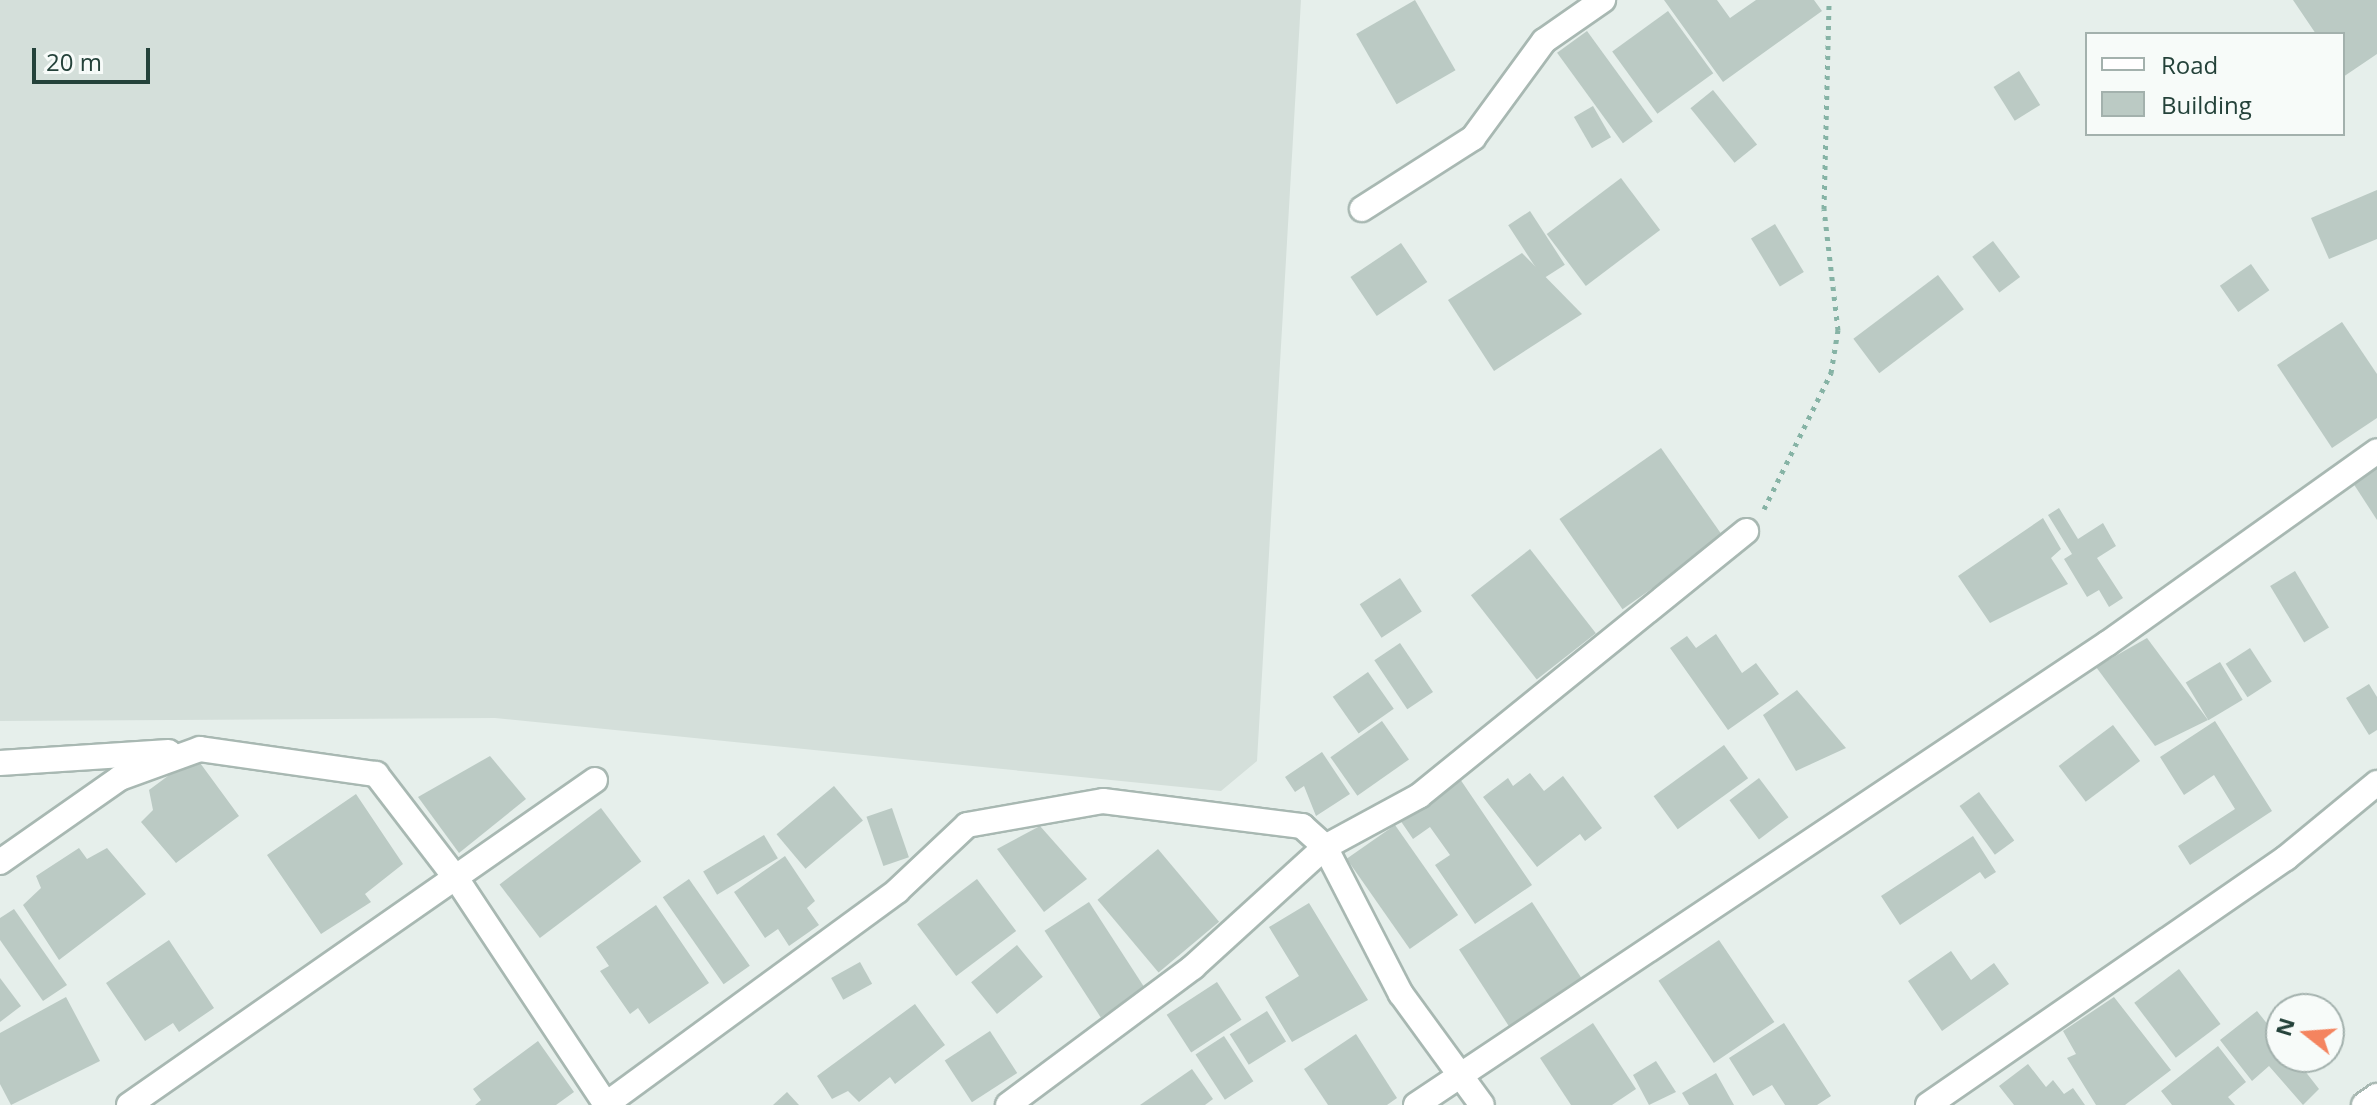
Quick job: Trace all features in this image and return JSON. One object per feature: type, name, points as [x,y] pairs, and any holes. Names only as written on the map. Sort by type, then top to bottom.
[{"type":"street","points":[[1362,209],[1473,138],[1544,41],[1603,0]]},
{"type":"street","points":[[1416,1105],[1458,1075],[1576,1005],[2108,643],[2377,451]]},
{"type":"street","points":[[1008,1105],[1193,967],[1325,847],[1419,796],[1746,531]]},
{"type":"street","points":[[0,763],[200,749],[376,774],[458,881],[605,1105],[897,891],[967,825],[1103,801],[1302,826],[1325,847],[1401,994],[1482,1105]]},
{"type":"street","points":[[0,862],[120,778],[200,749]]},
{"type":"street","points":[[129,1105],[458,881],[595,780]]},
{"type":"street","points":[[1928,1105],[2286,858],[2377,783]]},
{"type":"street","points":[[2364,1105],[2377,1096]]},
{"type":"path","points":[[1746,531],[1769,503],[1831,373],[1838,330],[1824,209],[1829,0]]},
{"type":"shaded area","points":[[0,0],[1301,0],[1257,761],[1221,791],[495,718],[0,721]]},
{"type":"building","points":[[1415,0],[1456,70],[1397,104],[1356,34]]},
{"type":"building","points":[[1664,0],[1717,0],[1730,18],[1756,0],[1814,0],[1822,11],[1723,82]]},
{"type":"building","points":[[2293,0],[2377,0],[2377,54],[2345,76],[2345,32],[2315,32]]},
{"type":"building","points":[[1668,11],[1713,73],[1657,114],[1612,52]]},
{"type":"building","points":[[1587,31],[1653,122],[1623,143],[1557,53]]},
{"type":"building","points":[[2019,71],[2040,105],[2015,121],[1994,87]]},
{"type":"building","points":[[1713,90],[1757,144],[1735,163],[1690,108]]},
{"type":"building","points":[[1593,106],[1611,137],[1592,148],[1574,117]]},
{"type":"building","points":[[1621,178],[1660,230],[1586,286],[1547,234]]},
{"type":"building","points":[[2377,190],[2377,239],[2329,259],[2311,218]]},
{"type":"building","points":[[1530,211],[1565,265],[1543,279],[1508,225]]},
{"type":"building","points":[[1775,224],[1804,272],[1780,286],[1751,238]]},
{"type":"building","points":[[1993,241],[2020,277],[1999,293],[1972,257]]},
{"type":"building","points":[[1401,243],[1427,282],[1377,316],[1350,277]]},
{"type":"building","points":[[1522,253],[1582,314],[1494,371],[1448,300]]},
{"type":"building","points":[[2251,264],[2269,290],[2238,312],[2220,286]]},
{"type":"building","points":[[1938,275],[1964,309],[1879,373],[1853,339]]},
{"type":"building","points":[[2342,322],[2377,374],[2377,418],[2332,448],[2277,365]]},
{"type":"building","points":[[1661,448],[1724,538],[1623,609],[1559,519]]},
{"type":"building","points":[[2377,466],[2377,520],[2353,483]]},
{"type":"building","points":[[2059,508],[2078,539],[2103,523],[2116,546],[2097,558],[2123,598],[2109,607],[2099,590],[2087,597],[2064,559],[2072,554],[2048,515]]},
{"type":"building","points":[[2043,518],[2061,549],[2051,558],[2068,584],[1990,623],[1958,576]]},
{"type":"building","points":[[1530,549],[1596,633],[1537,679],[1471,595]]},
{"type":"building","points":[[2295,571],[2329,628],[2304,643],[2270,586]]},
{"type":"building","points":[[1400,578],[1422,612],[1382,638],[1360,604]]},
{"type":"building","points":[[1716,634],[1742,673],[1756,663],[1779,694],[1728,730],[1670,648],[1687,636],[1696,648]]},
{"type":"building","points":[[2147,638],[2208,720],[2155,746],[2096,667]]},
{"type":"building","points":[[1400,643],[1433,692],[1407,709],[1374,660]]},
{"type":"building","points":[[2250,648],[2272,682],[2247,697],[2226,664]]},
{"type":"building","points":[[2220,662],[2243,700],[2208,720],[2186,683]]},
{"type":"building","points":[[1368,672],[1394,709],[1359,734],[1333,697]]},
{"type":"building","points":[[2369,684],[2377,697],[2377,730],[2369,735],[2346,698]]},
{"type":"building","points":[[1797,690],[1846,748],[1796,771],[1763,715]]},
{"type":"building","points":[[1382,721],[1409,760],[1357,796],[1330,757]]},
{"type":"building","points":[[2215,721],[2272,811],[2190,865],[2178,846],[2235,809],[2214,775],[2184,795],[2160,757]]},
{"type":"building","points":[[2113,725],[2140,761],[2086,802],[2059,766]]},
{"type":"building","points":[[1724,745],[1748,778],[1678,829],[1654,796]]},
{"type":"building","points":[[1322,752],[1350,794],[1316,816],[1304,786],[1295,792],[1285,777]]},
{"type":"building","points":[[195,756],[239,816],[176,863],[141,822],[153,810],[149,790]]},
{"type":"building","points":[[490,756],[526,799],[459,853],[418,797]]},
{"type":"building","points":[[1530,773],[1544,791],[1563,776],[1602,828],[1585,841],[1580,834],[1537,867],[1483,797],[1508,778],[1513,786]]},
{"type":"building","points":[[1759,778],[1788,817],[1759,839],[1729,800]]},
{"type":"building","points":[[1460,779],[1532,885],[1475,924],[1435,865],[1450,855],[1430,827],[1413,839],[1400,820]]},
{"type":"building","points":[[834,786],[863,820],[805,869],[777,834]]},
{"type":"building","points":[[1979,792],[2014,841],[1995,855],[1960,806]]},
{"type":"building","points":[[356,794],[403,864],[365,894],[371,902],[321,934],[267,855]]},
{"type":"building","points":[[601,808],[641,862],[540,938],[500,884]]},
{"type":"building","points":[[892,808],[909,857],[883,866],[866,817]]},
{"type":"building","points":[[1395,825],[1458,915],[1410,949],[1347,859]]},
{"type":"building","points":[[1040,826],[1087,879],[1044,912],[997,849]]},
{"type":"building","points":[[764,835],[778,858],[717,895],[703,872]]},
{"type":"building","points":[[1973,836],[1996,872],[1985,879],[1980,872],[1900,925],[1881,896]]},
{"type":"building","points":[[79,848],[87,859],[107,848],[146,894],[59,960],[23,905],[41,888],[36,876]]},
{"type":"building","points":[[1158,849],[1219,922],[1159,973],[1097,900]]},
{"type":"building","points":[[785,856],[815,901],[807,908],[819,925],[789,946],[778,929],[765,938],[734,892]]},
{"type":"building","points":[[689,879],[750,966],[724,984],[663,897]]},
{"type":"building","points":[[977,879],[1016,931],[956,976],[917,924]]},
{"type":"building","points":[[1089,902],[1145,988],[1101,1017],[1045,931]]},
{"type":"building","points":[[1532,902],[1586,985],[1513,1032],[1459,949]]},
{"type":"building","points":[[1309,903],[1368,1000],[1292,1042],[1265,997],[1299,976],[1269,927]]},
{"type":"building","points":[[656,905],[709,983],[649,1024],[638,1008],[630,1014],[600,971],[609,966],[596,947]]},
{"type":"building","points":[[14,909],[67,985],[43,1001],[0,940],[0,918]]},
{"type":"building","points":[[169,940],[214,1008],[179,1032],[173,1023],[145,1041],[106,983]]},
{"type":"building","points":[[1719,940],[1774,1022],[1714,1063],[1658,981]]},
{"type":"building","points":[[1017,945],[1043,977],[997,1014],[971,982]]},
{"type":"building","points":[[1951,951],[1971,980],[1994,963],[2009,984],[1942,1031],[1908,981]]},
{"type":"building","points":[[860,962],[872,984],[843,1000],[831,978]]},
{"type":"building","points":[[2179,969],[2221,1024],[2176,1058],[2134,1003]]},
{"type":"building","points":[[0,978],[21,1006],[0,1022]]},
{"type":"building","points":[[1217,982],[1242,1020],[1191,1052],[1167,1015]]},
{"type":"building","points":[[66,997],[100,1061],[11,1105],[0,1084],[0,1033]]},
{"type":"building","points":[[2114,997],[2171,1070],[2125,1105],[2096,1105],[2067,1058],[2076,1054],[2063,1031]]},
{"type":"building","points":[[915,1004],[945,1045],[895,1084],[890,1077],[859,1102],[848,1091],[832,1099],[817,1076]]},
{"type":"building","points":[[1267,1011],[1286,1042],[1249,1065],[1230,1034]]},
{"type":"building","points":[[2257,1011],[2265,1021],[2265,1070],[2252,1081],[2220,1040]]},
{"type":"building","points":[[1593,1023],[1636,1089],[1612,1105],[1571,1105],[1540,1058]]},
{"type":"building","points":[[1784,1023],[1831,1096],[1817,1105],[1785,1105],[1772,1085],[1753,1096],[1729,1058]]},
{"type":"building","points":[[990,1031],[1017,1073],[972,1102],[945,1060]]},
{"type":"building","points":[[1356,1034],[1397,1098],[1387,1105],[1328,1105],[1304,1069]]},
{"type":"building","points":[[1224,1036],[1253,1081],[1225,1100],[1195,1055]]},
{"type":"building","points":[[538,1041],[574,1092],[556,1105],[475,1105],[481,1100],[473,1089]]},
{"type":"building","points":[[2218,1046],[2246,1082],[2228,1097],[2235,1105],[2172,1105],[2161,1091]]},
{"type":"building","points":[[1656,1061],[1676,1092],[1649,1105],[1633,1075]]},
{"type":"building","points":[[2028,1064],[2046,1087],[2053,1080],[2064,1094],[2073,1088],[2085,1105],[2014,1105],[1999,1086]]},
{"type":"building","points":[[1192,1069],[1213,1099],[1205,1105],[1140,1105]]},
{"type":"building","points":[[1716,1073],[1734,1105],[1689,1105],[1682,1093]]},
{"type":"building","points":[[2275,1073],[2306,1073],[2319,1089],[2303,1105]]},
{"type":"building","points":[[787,1092],[799,1105],[773,1105]]}]
